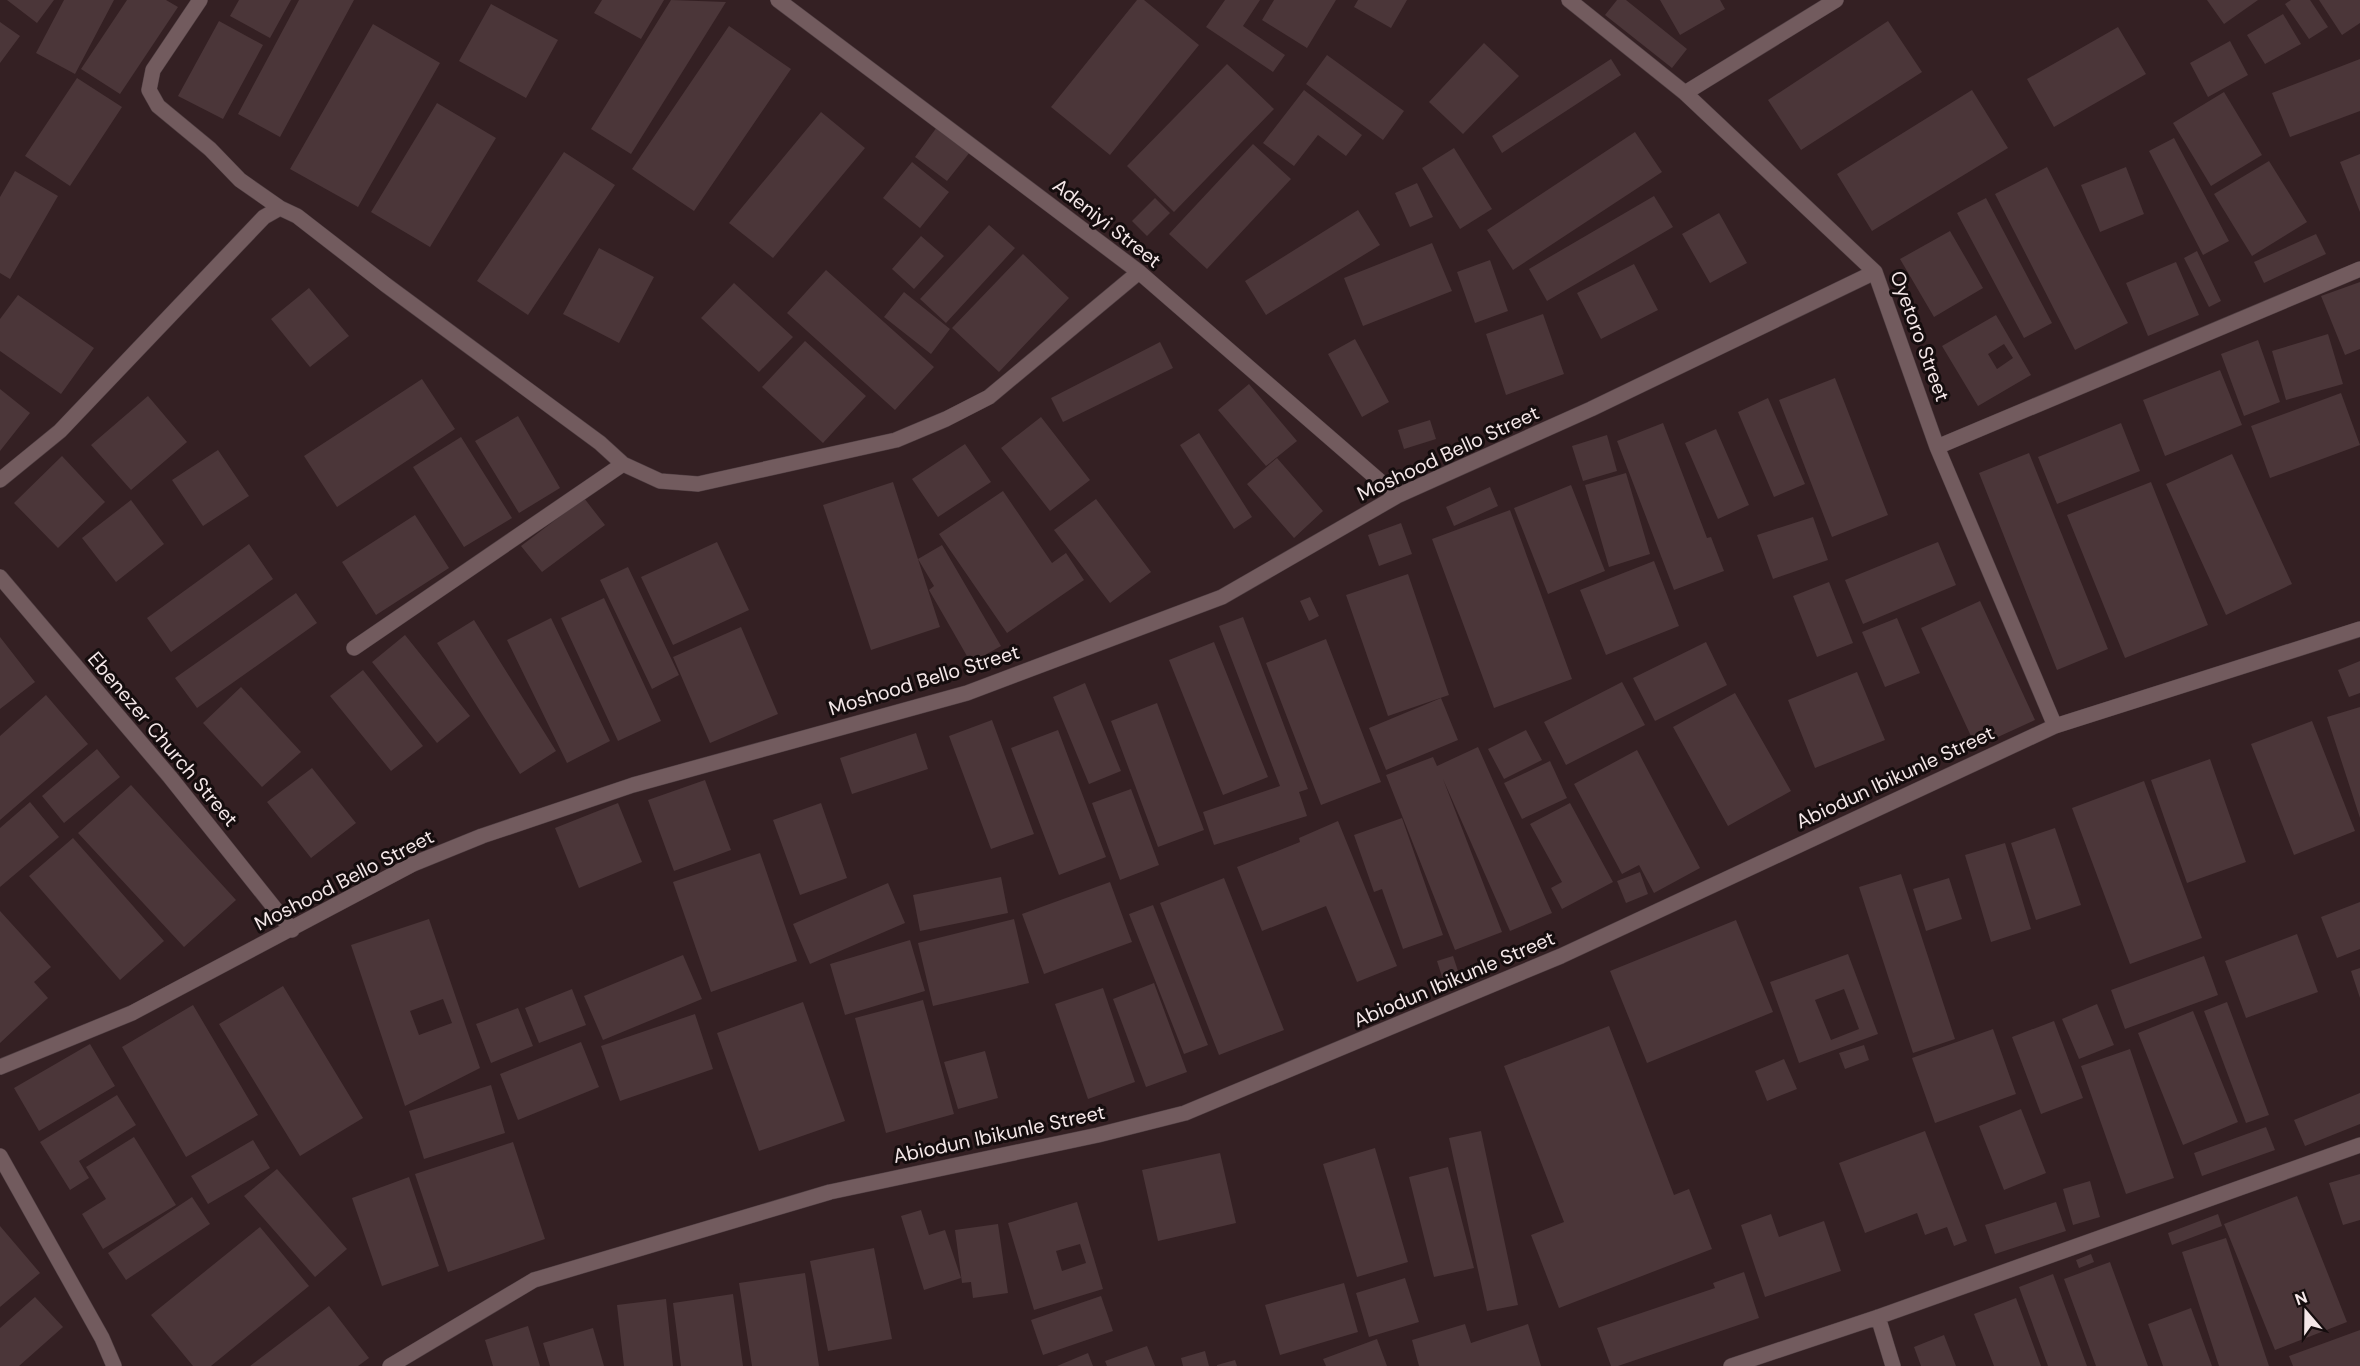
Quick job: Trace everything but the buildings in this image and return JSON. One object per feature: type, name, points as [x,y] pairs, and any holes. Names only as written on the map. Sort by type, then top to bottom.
[{"type":"street","points":[[200,0],[153,70],[150,90],[158,106],[210,149],[240,180],[280,208],[297,216],[386,285],[600,443],[623,464],[660,481],[698,484],[896,440],[989,397],[1139,272]]},
{"type":"street","name":"Adeniyi Street","points":[[778,0],[1139,272],[1397,496]]},
{"type":"street","name":"Oyetoro Street","points":[[1569,0],[1684,93],[1875,272],[1937,447],[2055,726]]},
{"type":"street","points":[[1684,93],[1836,0]]},
{"type":"street","points":[[0,480],[60,431],[264,217],[280,208]]},
{"type":"street","points":[[1937,447],[2360,269]]},
{"type":"street","name":"Moshood Bello Street","points":[[0,1067],[132,1013],[413,864],[482,836],[633,785],[968,693],[1222,597],[1397,496],[1591,409],[1875,272]]},
{"type":"street","points":[[354,648],[623,464]]},
{"type":"street","name":"Ebenezer Church Street","points":[[0,577],[170,777],[292,930]]},
{"type":"street","name":"Abiodun Ibikunle Street","points":[[390,1366],[534,1280],[830,1192],[1098,1135],[1185,1113],[1562,956],[2055,726],[2360,629]]},
{"type":"street","points":[[1731,1366],[1878,1317],[2360,1145]]},
{"type":"street","points":[[0,1156],[102,1338],[114,1366]]},
{"type":"street","points":[[1878,1317],[1893,1366]]}]
